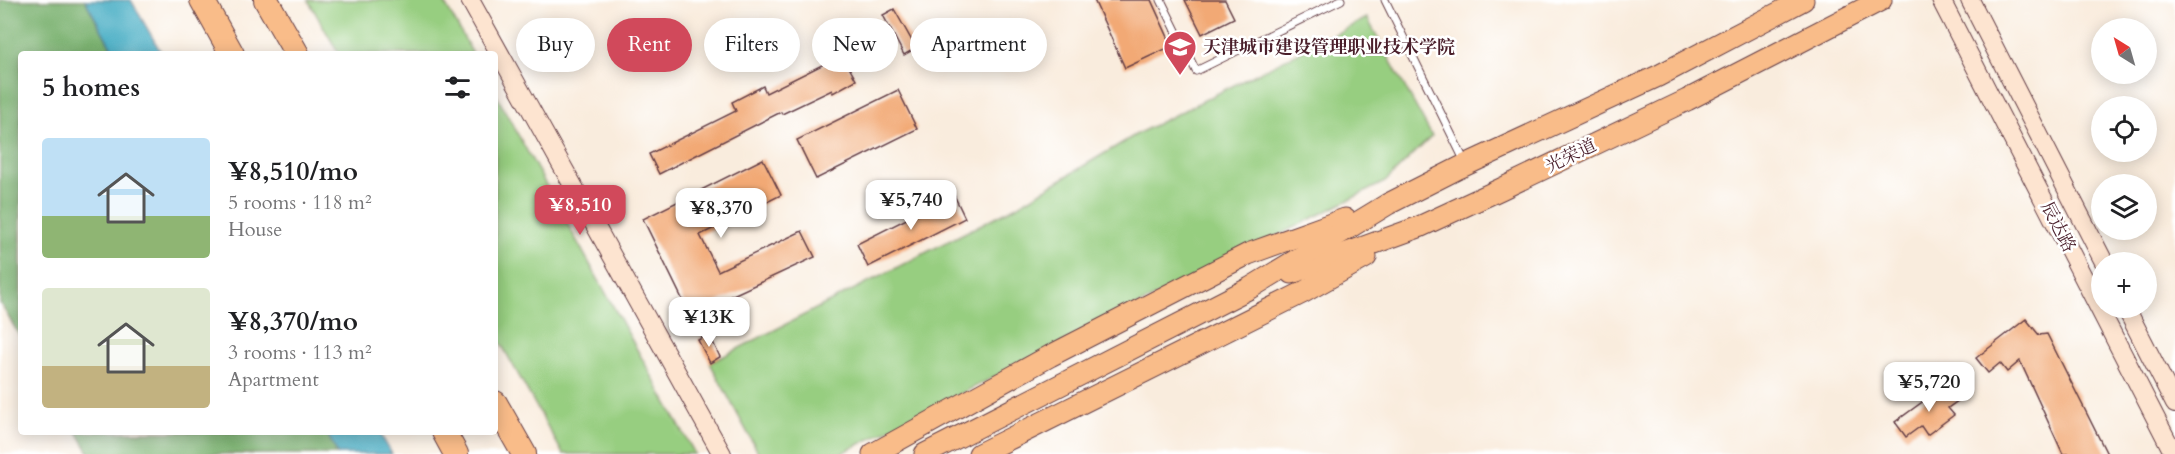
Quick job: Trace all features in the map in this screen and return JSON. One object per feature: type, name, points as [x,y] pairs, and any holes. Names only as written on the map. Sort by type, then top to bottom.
[{"type":"highway","points":[[202,0],[230,51]]},
{"type":"highway","points":[[266,0],[295,51]]},
{"type":"highway","points":[[498,408],[524,454]]},
{"type":"highway","points":[[446,435],[456,454]]},
{"type":"main road","name":"光荣道","points":[[1388,204],[1658,76],[1803,0]]},
{"type":"main road","name":"光荣道","points":[[1250,288],[1419,227],[1688,100],[1881,0]]},
{"type":"main road","points":[[925,454],[1250,288],[1388,204]]},
{"type":"main road","points":[[873,454],[1050,356],[1248,254],[1388,204]]},
{"type":"main road","points":[[979,454],[1302,293],[1419,227]]},
{"type":"street","points":[[470,0],[722,454]]},
{"type":"street","name":"辰达路","points":[[1941,0],[2174,454]]},
{"type":"street","name":"辰达路","points":[[1970,0],[2099,252]]},
{"type":"street","points":[[2131,318],[2175,404]]},
{"type":"lane","points":[[1161,0],[1196,71],[1341,0]]},
{"type":"lane","points":[[1385,0],[1467,165]]},
{"type":"green space","points":[[0,0],[85,0],[113,51],[18,51],[18,333],[0,303]]},
{"type":"green space","points":[[308,0],[443,0],[471,51],[337,51]]},
{"type":"green space","points":[[1367,18],[1432,136],[1385,182],[840,454],[759,454],[710,363],[1015,207],[1137,134]]},
{"type":"green space","points":[[498,98],[695,454],[563,454],[498,338]]},
{"type":"green space","points":[[79,435],[328,435],[338,454],[90,454]]},
{"type":"water","points":[[85,0],[131,0],[160,51],[113,51]]},
{"type":"water","points":[[328,435],[381,435],[392,454],[338,454]]},
{"type":"building","points":[[1094,0],[1151,0],[1172,46],[1125,68]]},
{"type":"building","points":[[1185,0],[1225,0],[1234,18],[1202,34]]},
{"type":"building","points":[[894,9],[910,37],[910,52],[904,55],[898,44],[898,18],[885,18],[883,15]]},
{"type":"building","points":[[812,70],[812,72],[852,72],[856,80],[833,93],[832,90],[782,114],[781,112],[659,174],[649,154],[736,111],[732,102],[763,86],[766,93]]},
{"type":"building","points":[[898,90],[917,129],[816,179],[797,140]]},
{"type":"building","points":[[763,159],[781,195],[700,235],[718,271],[802,231],[815,257],[690,315],[643,219]]},
{"type":"building","points":[[954,195],[965,218],[868,267],[857,244]]},
{"type":"building","points":[[2026,319],[2039,335],[2047,334],[2107,454],[2063,454],[2020,361],[2007,372],[2000,363],[1988,373],[1976,358]]},
{"type":"building","points":[[709,334],[720,357],[710,363],[698,340]]},
{"type":"building","points":[[1947,384],[1959,400],[1948,408],[1954,415],[1927,435],[1921,426],[1906,437],[1895,422]]},
{"type":"place","name":"天津城市建设管理职业技术学院","points":[[1180,76]]}]
